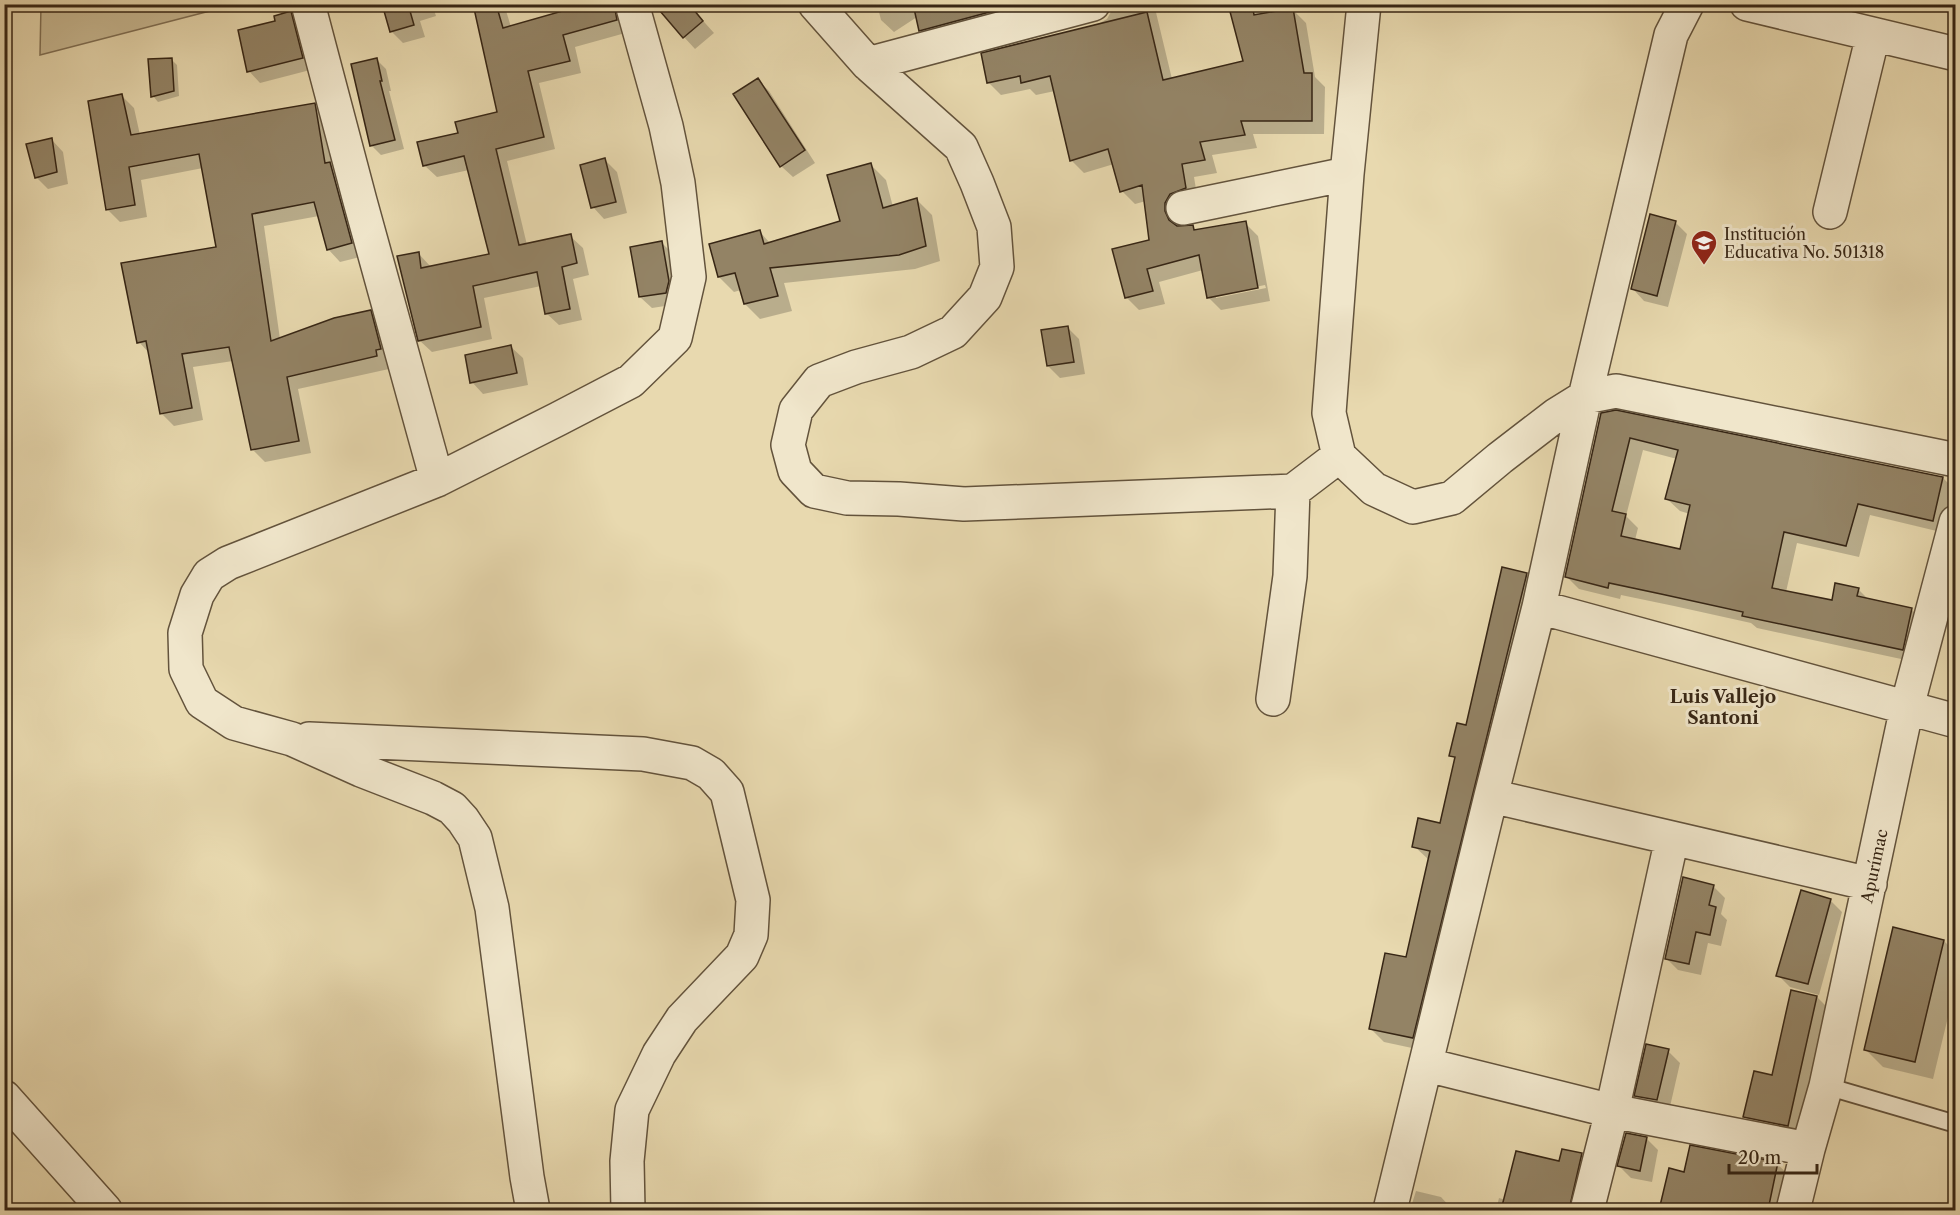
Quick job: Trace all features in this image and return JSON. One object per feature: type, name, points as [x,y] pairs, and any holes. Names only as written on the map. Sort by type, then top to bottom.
[{"type":"street","points":[[308,4],[437,480]]},
{"type":"street","points":[[533,1210],[492,908],[475,838],[464,820],[452,808],[434,798],[360,770],[292,739],[234,723],[202,702],[186,669],[185,633],[196,595],[209,575],[228,562],[437,480],[631,381],[675,338],[689,277],[678,183],[666,126],[632,4]]},
{"type":"street","points":[[815,4],[868,64],[961,147],[993,227],[997,267],[985,297],[953,332],[910,352],[856,367],[819,381],[796,410],[788,446],[795,471],[814,491],[847,498],[964,504],[1293,491],[1339,456]]},
{"type":"street","points":[[868,64],[1093,4]]},
{"type":"street","points":[[1364,4],[1347,174],[1329,413],[1339,456],[1374,489],[1413,507],[1452,498],[1546,422],[1585,397],[1616,391],[1956,460]]},
{"type":"street","points":[[1390,1210],[1539,607],[1585,397],[1671,35],[1687,4]]},
{"type":"street","points":[[1747,4],[1956,54]]},
{"type":"street","points":[[1830,212],[1874,35]]},
{"type":"street","points":[[1183,208],[1347,174]]},
{"type":"street","points":[[1274,699],[1290,576],[1293,491]]},
{"type":"street","name":"Apurímac","points":[[1793,1210],[1826,1086],[1907,707],[1956,522]]},
{"type":"street","points":[[1539,607],[1956,721]]},
{"type":"street","points":[[292,739],[643,754],[692,763],[711,774],[727,792],[753,900],[751,935],[742,956],[682,1019],[659,1054],[632,1110],[627,1161],[628,1210]]},
{"type":"street","points":[[1491,796],[1870,884]]},
{"type":"street","points":[[1587,1210],[1612,1111],[1672,838]]},
{"type":"street","points":[[1427,1065],[1612,1111],[1808,1149]]},
{"type":"street","points":[[4,1097],[105,1210]]},
{"type":"lane","points":[[1826,1086],[1956,1124]]},
{"type":"shaded area","points":[[41,4],[233,5],[40,55]]},
{"type":"building","points":[[382,4],[408,4],[414,25],[390,32]]},
{"type":"building","points":[[473,4],[496,4],[503,28],[587,4],[614,4],[617,20],[563,35],[570,61],[528,71],[544,137],[496,149],[519,245],[571,234],[577,263],[562,267],[570,309],[545,314],[537,272],[473,286],[481,327],[418,341],[397,256],[419,252],[421,268],[489,254],[464,156],[423,166],[417,142],[458,133],[455,122],[497,112]]},
{"type":"building","points":[[654,4],[689,4],[703,21],[683,38]]},
{"type":"building","points":[[913,4],[1011,4],[1012,6],[919,31]]},
{"type":"building","points":[[1228,4],[1252,4],[1254,15],[1293,8],[1304,73],[1312,73],[1312,121],[1241,121],[1245,135],[1200,142],[1205,160],[1182,164],[1186,188],[1170,194],[1165,203],[1165,211],[1169,220],[1177,226],[1193,225],[1194,230],[1246,221],[1258,288],[1207,298],[1199,255],[1147,269],[1153,291],[1125,298],[1112,249],[1149,240],[1142,185],[1120,192],[1108,149],[1070,161],[1050,76],[1021,83],[1020,76],[987,83],[981,53],[1147,12],[1163,80],[1243,61]]},
{"type":"building","points":[[291,11],[303,58],[247,72],[238,30],[275,21],[274,16]]},
{"type":"building","points":[[172,58],[174,91],[151,97],[148,59]]},
{"type":"building","points":[[377,58],[382,81],[380,81],[395,140],[370,146],[351,64]]},
{"type":"building","points":[[758,78],[805,150],[780,167],[733,94]]},
{"type":"building","points":[[122,94],[131,135],[315,103],[325,163],[330,162],[352,243],[327,250],[314,202],[252,214],[271,341],[334,318],[371,310],[381,349],[376,350],[377,356],[287,377],[299,441],[251,450],[229,347],[182,354],[192,408],[160,414],[146,341],[137,343],[121,263],[216,247],[199,154],[129,167],[135,205],[106,210],[88,101]]},
{"type":"building","points":[[52,138],[57,172],[35,178],[26,144]]},
{"type":"building","points":[[605,158],[616,202],[591,208],[580,165]]},
{"type":"building","points":[[871,163],[883,208],[917,198],[926,246],[899,255],[770,268],[778,296],[744,304],[735,273],[718,277],[709,244],[760,230],[764,244],[840,221],[827,175]]},
{"type":"building","points":[[1650,214],[1676,221],[1657,296],[1631,289]]},
{"type":"building","points":[[662,241],[669,281],[666,293],[639,297],[630,247]]},
{"type":"building","points":[[1068,326],[1074,362],[1047,366],[1041,330]]},
{"type":"building","points":[[511,345],[517,373],[470,383],[465,355]]},
{"type":"building","points":[[1616,410],[1943,477],[1933,521],[1858,504],[1846,546],[1784,532],[1772,588],[1832,600],[1835,583],[1859,588],[1857,596],[1912,608],[1903,650],[1742,616],[1743,612],[1661,594],[1609,583],[1608,588],[1565,577],[1601,413]],"holes":[[[1630,438],[1678,450],[1665,499],[1690,505],[1680,549],[1621,536],[1626,514],[1612,511]]]},
{"type":"building","points":[[1502,567],[1527,573],[1413,1038],[1369,1029],[1385,953],[1406,957],[1430,851],[1412,847],[1418,818],[1440,823],[1455,757],[1449,756],[1457,723],[1466,725]]},
{"type":"building","points":[[1683,877],[1714,885],[1709,905],[1716,907],[1710,935],[1696,932],[1689,964],[1665,959]]},
{"type":"building","points":[[1801,890],[1831,899],[1808,984],[1776,976]]},
{"type":"building","points":[[1893,927],[1944,940],[1915,1062],[1864,1050]]},
{"type":"building","points":[[1791,990],[1817,996],[1788,1126],[1743,1117],[1754,1071],[1772,1075]]},
{"type":"building","points":[[1646,1044],[1669,1049],[1657,1100],[1634,1096]]},
{"type":"building","points":[[1626,1133],[1647,1137],[1640,1171],[1617,1166]]},
{"type":"building","points":[[1690,1145],[1778,1162],[1768,1210],[1659,1210],[1669,1168],[1684,1172]]},
{"type":"building","points":[[1562,1149],[1582,1153],[1569,1210],[1501,1210],[1516,1151],[1559,1161]]},
{"type":"place","name":"Institución Educativa No. 501318","points":[[1704,266]]},
{"type":"district","name":"Luis Vallejo Santoni","points":[[1723,707]]}]
